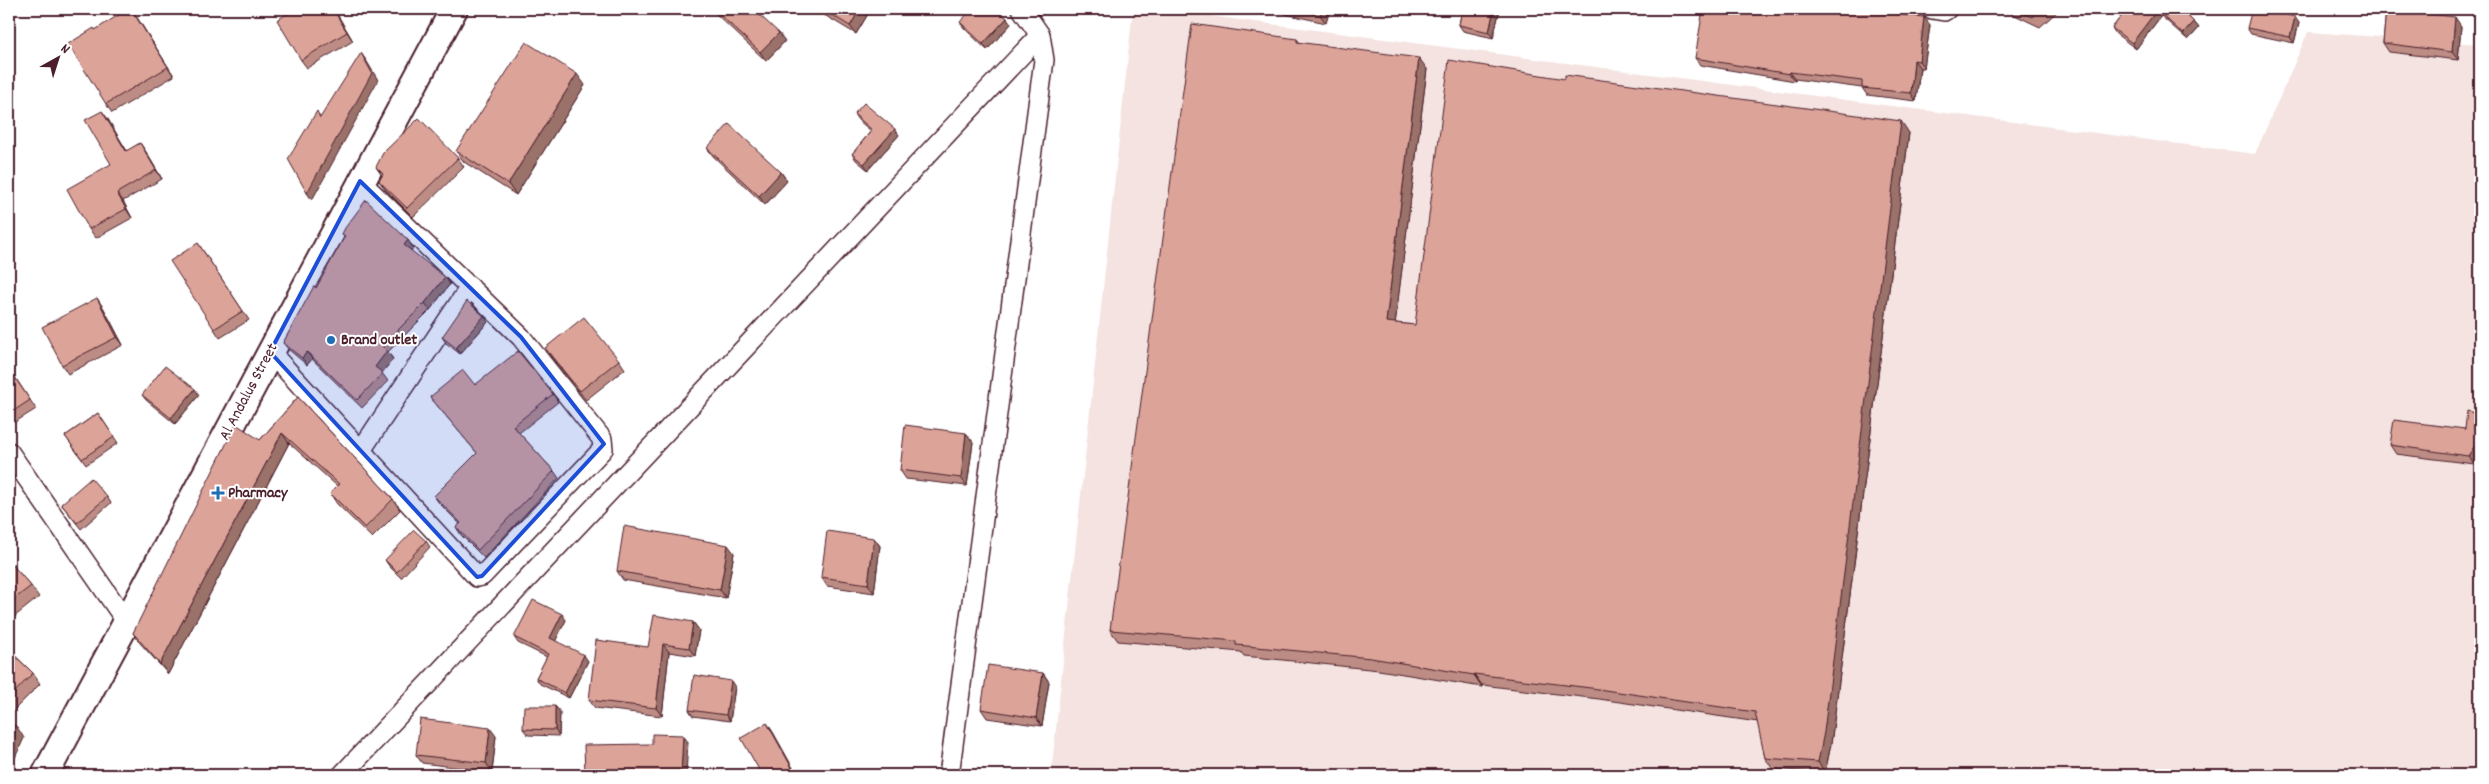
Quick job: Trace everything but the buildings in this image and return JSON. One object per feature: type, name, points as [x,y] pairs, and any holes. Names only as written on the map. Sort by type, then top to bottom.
[{"type":"main road","name":"Al Andalus Street","points":[[45,775],[360,181],[454,9]]},
{"type":"street","points":[[949,775],[1044,60],[1040,35],[1022,9]]},
{"type":"street","points":[[1932,9],[1944,11],[1947,9]]},
{"type":"street","points":[[342,775],[1040,35]]},
{"type":"street","points":[[270,352],[480,578],[603,449],[602,439],[521,337],[360,181]]},
{"type":"street","points":[[362,449],[470,287]]},
{"type":"street","points":[[9,452],[126,621]]},
{"type":"highlighted area","points":[[360,181],[521,337],[604,444],[482,576],[477,577],[270,352]]},
{"type":"shaded area","points":[[1133,9],[1157,9],[2255,154],[2308,32],[2480,44],[2480,775],[1051,775]]},
{"type":"place","name":"Brand outlet","points":[[331,340]]},
{"type":"place","name":"Pharmacy","points":[[218,493]]}]
